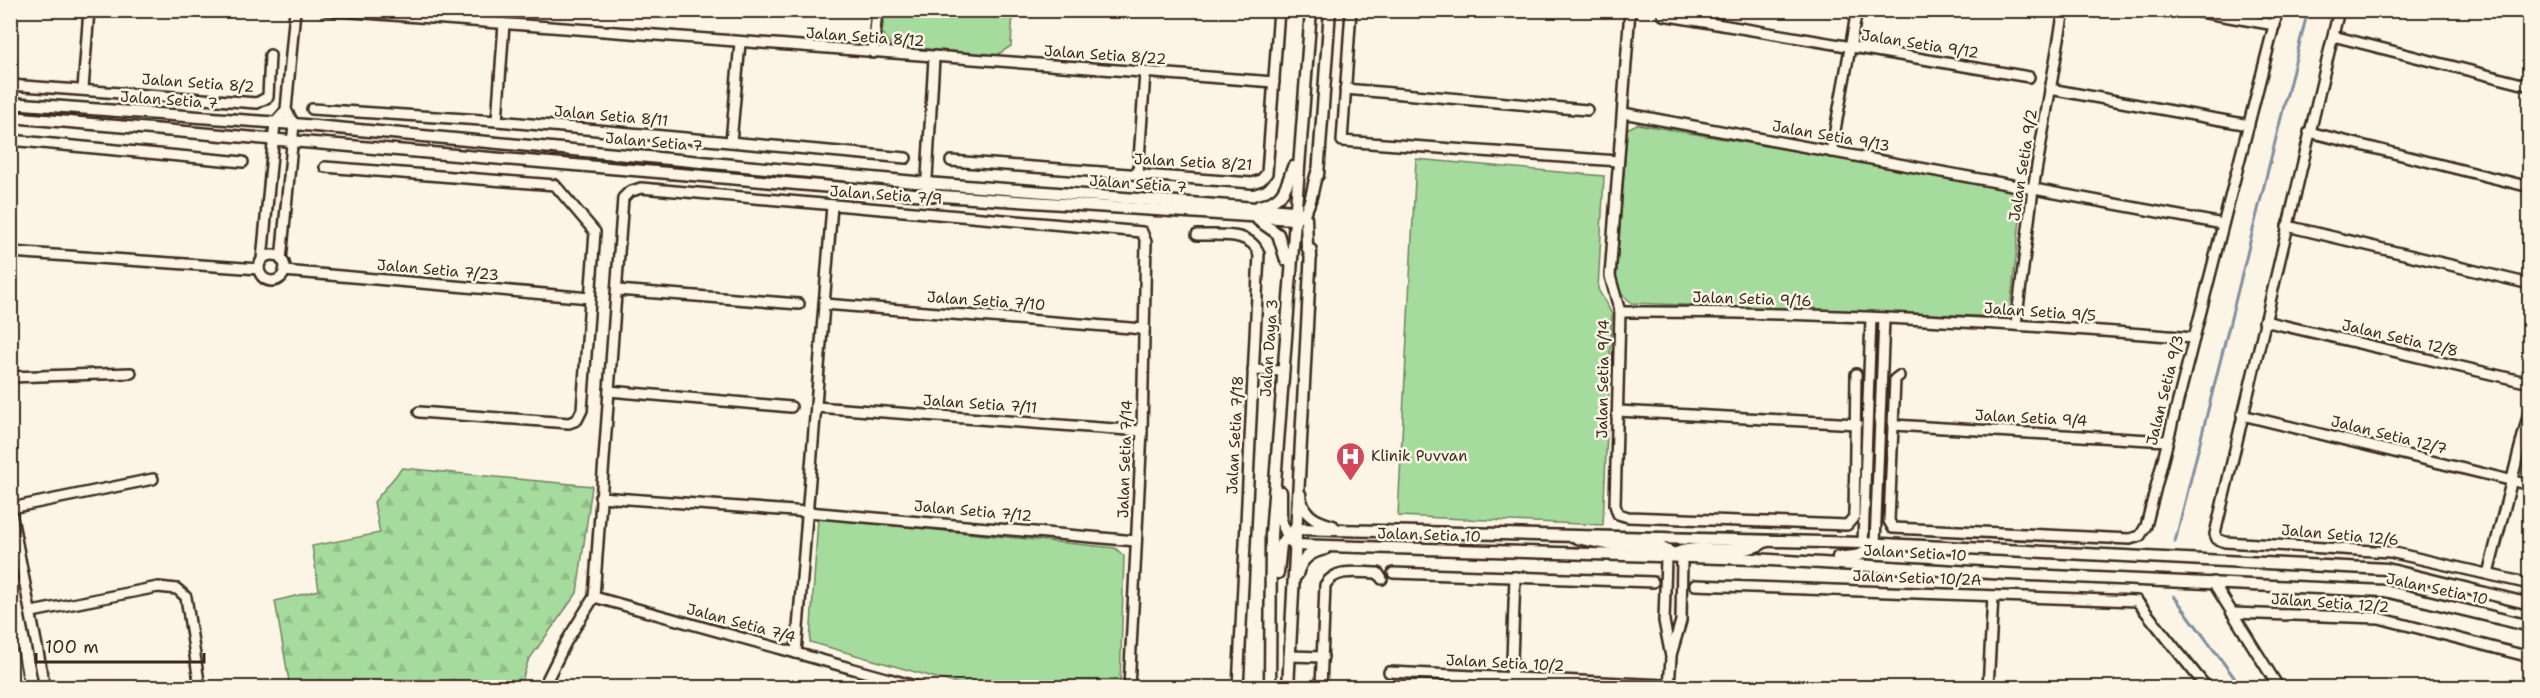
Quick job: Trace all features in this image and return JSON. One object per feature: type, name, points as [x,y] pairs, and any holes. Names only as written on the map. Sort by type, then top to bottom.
[{"type":"main road","points":[[10,654],[16,687]]},
{"type":"street","points":[[83,89],[88,10]]},
{"type":"street","points":[[286,110],[275,123],[261,265],[262,277],[269,281],[280,278],[284,271],[281,260],[294,124],[286,110],[295,10]]},
{"type":"street","name":"Jalan Setia 8/12","points":[[326,10],[934,58]]},
{"type":"street","points":[[873,53],[877,10]]},
{"type":"street","name":"Jalan Setia 8/21","points":[[951,161],[1252,183],[1261,180],[1267,173],[1280,10]]},
{"type":"street","name":"Jalan Daya 3","points":[[1270,687],[1271,535],[1311,10]]},
{"type":"street","points":[[1288,687],[1293,596],[1292,537],[1330,10]]},
{"type":"street","points":[[1351,10],[1342,141],[1618,161]]},
{"type":"street","name":"Jalan Setia 9/14","points":[[1630,10],[1610,276],[1620,312],[1615,505],[1618,514],[1628,517],[1847,525],[1852,522],[1857,424]]},
{"type":"street","points":[[1832,152],[1857,10]]},
{"type":"street","name":"Jalan Setia 9/2","points":[[2016,324],[2033,189],[2064,10]]},
{"type":"street","points":[[2189,10],[2274,25]]},
{"type":"street","name":"Jalan Setia 9/3","points":[[1893,425],[1889,521],[1893,528],[2130,539],[2139,536],[2146,526],[2278,10]]},
{"type":"street","points":[[2242,415],[2339,10]]},
{"type":"street","name":"Jalan Setia 9/12","points":[[1663,15],[2029,77]]},
{"type":"street","points":[[496,121],[504,24]]},
{"type":"street","points":[[2333,36],[2529,86]]},
{"type":"street","points":[[731,142],[740,43]]},
{"type":"street","name":"Jalan Setia 8/2","points":[[10,85],[257,103],[268,97],[270,55]]},
{"type":"street","points":[[926,195],[934,58]]},
{"type":"street","name":"Jalan Setia 8/22","points":[[934,58],[1274,82]]},
{"type":"street","points":[[1138,174],[1144,72]]},
{"type":"street","points":[[1345,89],[1587,110]]},
{"type":"street","points":[[2050,89],[2249,124]]},
{"type":"street","name":"Jalan Setia 7","points":[[10,103],[294,124],[1252,212]]},
{"type":"street","name":"Jalan Setia 8/11","points":[[312,109],[496,121],[906,158]]},
{"type":"street","name":"Jalan Setia 9/13","points":[[1623,113],[2223,224]]},
{"type":"street","name":"Jalan Setia 7","points":[[10,117],[926,195],[1297,215]]},
{"type":"street","points":[[2309,132],[2529,187]]},
{"type":"street","points":[[10,140],[243,162]]},
{"type":"street","points":[[1289,276],[1283,242],[1278,234],[1252,212],[1281,196],[1299,150]]},
{"type":"street","points":[[325,167],[555,185],[596,236],[582,410],[577,420],[569,423],[419,412]]},
{"type":"street","points":[[1311,257],[1307,246],[1308,224],[1297,215],[1318,170]]},
{"type":"street","points":[[271,172],[290,173]]},
{"type":"street","name":"Jalan Setia 7/9","points":[[617,290],[623,198],[629,192],[641,188],[832,207],[1120,228],[1142,232]]},
{"type":"street","points":[[796,653],[832,207]]},
{"type":"street","points":[[2287,226],[2529,284]]},
{"type":"street","name":"Jalan Setia 7/14","points":[[1129,687],[1142,431],[1146,242],[1142,232]]},
{"type":"street","name":"Jalan Setia 7/18","points":[[1197,235],[1242,237],[1257,247],[1259,261],[1238,687]]},
{"type":"street","points":[[10,252],[261,265],[270,256],[281,260]]},
{"type":"street","name":"Jalan Setia 7/23","points":[[284,271],[590,298]]},
{"type":"street","points":[[544,687],[566,642],[594,597],[617,290],[799,304]]},
{"type":"street","name":"Jalan Setia 7/10","points":[[825,304],[1144,328]]},
{"type":"street","name":"Jalan Setia 9/16","points":[[1620,312],[1710,312],[1884,319]]},
{"type":"street","points":[[1871,318],[1869,546],[1883,559],[1895,562],[1972,571]]},
{"type":"street","points":[[1869,546],[1884,319]]},
{"type":"street","name":"Jalan Setia 9/5","points":[[1884,319],[2016,324],[2194,338]]},
{"type":"street","name":"Jalan Setia 12/8","points":[[2264,321],[2529,383]]},
{"type":"street","points":[[1253,370],[1282,371]]},
{"type":"street","points":[[10,377],[131,374]]},
{"type":"street","points":[[1618,411],[1857,424],[1856,374]]},
{"type":"street","points":[[1893,425],[1895,379],[1899,376]]},
{"type":"street","points":[[609,391],[791,407]]},
{"type":"street","name":"Jalan Setia 7/11","points":[[816,407],[1142,431]]},
{"type":"street","points":[[2488,574],[2529,408]]},
{"type":"street","name":"Jalan Setia 12/7","points":[[2242,415],[2529,485]]},
{"type":"street","name":"Jalan Setia 12/6","points":[[2242,415],[2215,534],[2217,539],[2225,542],[2390,552],[2529,584]]},
{"type":"street","name":"Jalan Setia 9/4","points":[[1893,425],[2168,441]]},
{"type":"street","points":[[1279,452],[1281,521],[1292,537]]},
{"type":"street","points":[[1298,461],[1301,501],[1305,511],[1316,522],[1347,530]]},
{"type":"street","points":[[45,687],[11,507],[153,479]]},
{"type":"street","name":"Jalan Setia 7/12","points":[[600,497],[808,512],[1136,541]]},
{"type":"street","name":"Jalan Setia 10","points":[[1292,537],[1347,530],[1572,534],[1767,540],[2387,569],[2529,604]]},
{"type":"street","points":[[1572,534],[1578,539],[1593,543],[1660,547],[1674,557],[1681,621],[1671,657],[1669,686]]},
{"type":"street","points":[[1272,624],[1281,544],[1292,537]]},
{"type":"street","name":"Jalan Setia 10","points":[[1292,537],[1346,547],[1755,559],[2385,591],[2529,626]]},
{"type":"street","points":[[1674,557],[1689,549],[1742,550],[1758,546],[1767,540]]},
{"type":"street","points":[[1755,559],[1786,555],[1851,557],[1869,546]]},
{"type":"street","points":[[1293,596],[1299,565],[1311,554],[1322,549],[1346,547]]},
{"type":"street","points":[[1671,657],[1664,621],[1674,557]]},
{"type":"street","points":[[1321,687],[1325,585],[1330,577],[1339,573],[1378,573],[1382,579]]},
{"type":"street","points":[[1393,573],[1653,582]]},
{"type":"street","points":[[1511,683],[1515,577]]},
{"type":"street","points":[[2213,582],[2279,687]]},
{"type":"street","name":"Jalan Setia 10/2A","points":[[1695,585],[2137,601],[2207,687]]},
{"type":"street","points":[[32,612],[158,587],[177,589],[186,597],[200,687]]},
{"type":"street","points":[[1988,687],[1994,596]]},
{"type":"street","name":"Jalan Setia 7/4","points":[[594,597],[922,687]]},
{"type":"street","name":"Jalan Setia 12/2","points":[[2232,613],[2379,618],[2529,657]]},
{"type":"street","points":[[1289,656],[1323,657]]},
{"type":"street","name":"Jalan Setia 10/2","points":[[1389,672],[1511,683],[1728,687]]},
{"type":"street","points":[[878,687],[881,676]]},
{"type":"green space","points":[[885,11],[1013,11],[1011,46],[997,55],[891,46],[882,33]]},
{"type":"green space","points":[[1637,124],[2017,189],[2022,202],[2010,310],[2003,317],[1632,303],[1619,292],[1616,283],[1627,129]]},
{"type":"green space","points":[[1416,159],[1604,176],[1598,289],[1612,314],[1603,525],[1398,516]]},
{"type":"green space","points":[[402,468],[592,486],[577,593],[528,661],[520,687],[290,687],[275,601],[319,590],[312,546],[380,533],[374,502]]},
{"type":"green space","points":[[818,518],[1115,548],[1124,556],[1120,687],[968,687],[810,642]]},
{"type":"waterway","points":[[2175,542],[2308,10]]},
{"type":"waterway","points":[[2174,596],[2242,688]]},
{"type":"place","name":"Klinik Puvvan","points":[[1350,482]]}]
